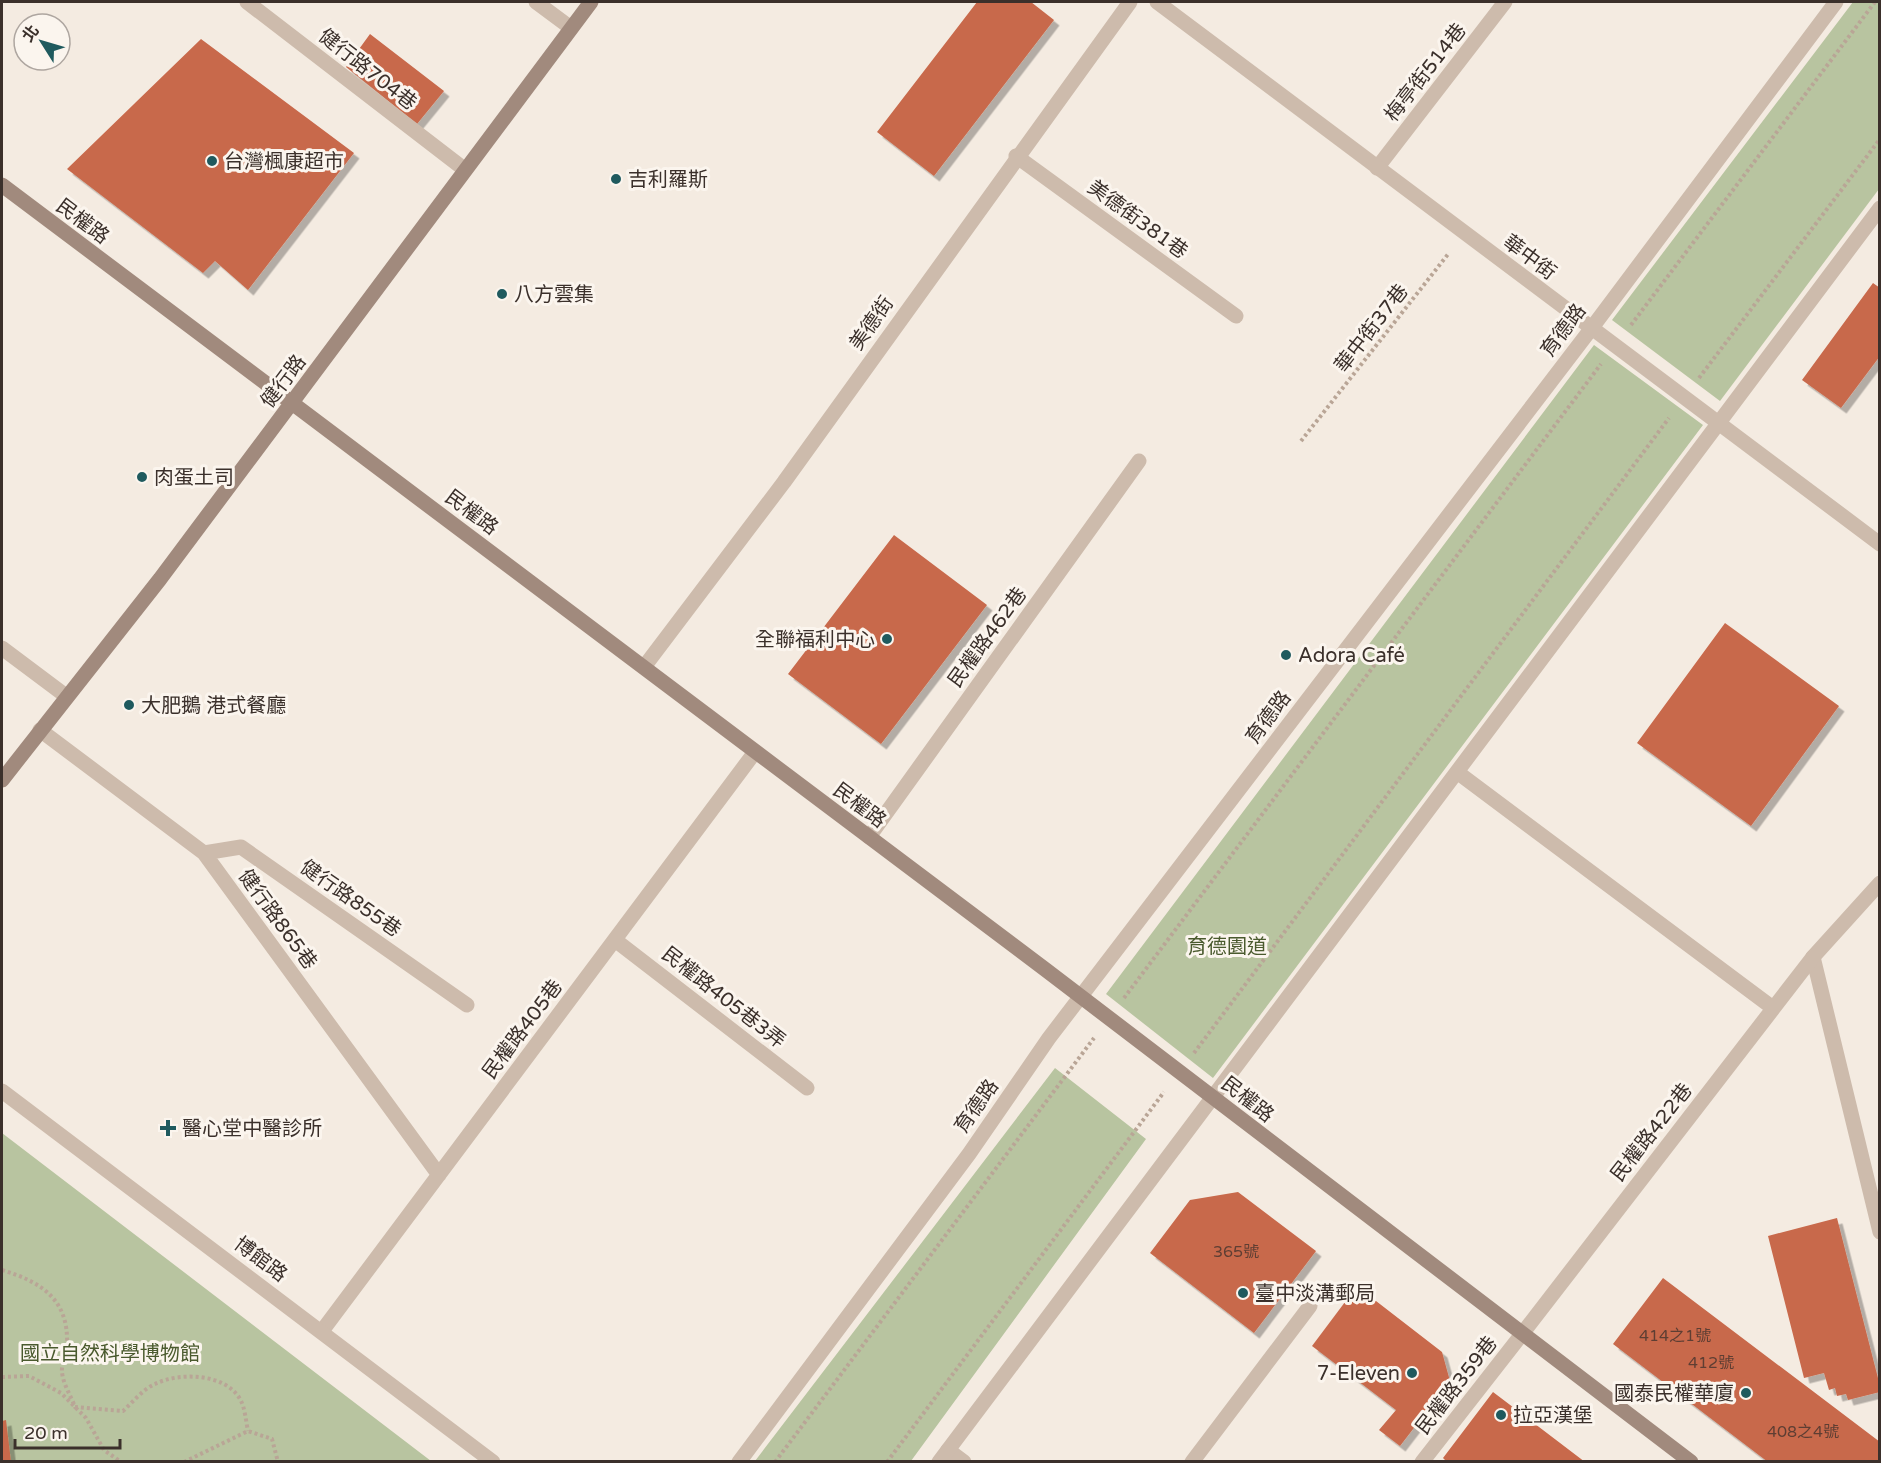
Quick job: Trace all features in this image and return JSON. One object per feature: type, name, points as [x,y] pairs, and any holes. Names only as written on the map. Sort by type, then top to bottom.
[{"type":"street","name":"健行路704巷","points":[[247,2],[464,169]]},
{"type":"street","points":[[536,2],[571,28]]},
{"type":"street","name":"健行路","points":[[2,780],[160,579],[433,216],[464,169],[591,2]]},
{"type":"street","name":"美德街","points":[[644,667],[783,482],[1016,156],[1130,2]]},
{"type":"street","name":"華中街","points":[[1157,2],[1880,544]]},
{"type":"street","name":"梅亭街514巷","points":[[1377,168],[1505,2]]},
{"type":"street","name":"育德路","points":[[739,1461],[969,1154],[1080,997],[1591,329],[1836,2]]},
{"type":"street","name":"美德街381巷","points":[[1016,156],[1236,316]]},
{"type":"street","name":"民權路","points":[[2,185],[644,667],[1691,1461]]},
{"type":"street","points":[[964,1461],[944,1455],[1880,208]]},
{"type":"street","name":"民權路462巷","points":[[869,837],[1139,461]]},
{"type":"street","points":[[2,648],[66,696]]},
{"type":"street","name":"健行路865巷","points":[[40,730],[204,853],[439,1175]]},
{"type":"street","name":"民權路405巷","points":[[322,1331],[755,752]]},
{"type":"street","points":[[1457,771],[1773,1008]]},
{"type":"street","name":"健行路855巷","points":[[204,853],[241,847],[467,1005]]},
{"type":"street","name":"民權路422巷","points":[[1522,1334],[1813,957],[1880,883]]},
{"type":"street","name":"民權路405巷3弄","points":[[615,940],[807,1088]]},
{"type":"street","points":[[1813,957],[1880,1232]]},
{"type":"street","name":"博館路","points":[[2,1091],[494,1461]]},
{"type":"street","points":[[1192,1461],[1310,1306]]},
{"type":"street","name":"民權路359巷","points":[[1422,1461],[1522,1334]]},
{"type":"path","points":[[776,1461],[1875,2]]},
{"type":"path","points":[[887,1461],[1880,139]]},
{"type":"path","name":"華中街37巷","points":[[1301,441],[1465,234]]},
{"type":"path","points":[[2,1270],[31,1279],[56,1300],[67,1325],[67,1348],[62,1372],[75,1407]]},
{"type":"path","points":[[2,1377],[29,1376],[61,1393],[86,1418],[104,1450],[121,1461]]},
{"type":"path","points":[[75,1407],[123,1411],[154,1384],[185,1377],[210,1378],[223,1383],[240,1399],[248,1431]]},
{"type":"path","points":[[184,1461],[248,1431],[272,1439],[278,1461]]},
{"type":"green space","points":[[1853,2],[1879,2],[1879,189],[1720,401],[1612,320]]},
{"type":"green space","name":"育德園道","points":[[1594,345],[1703,425],[1213,1078],[1106,994]]},
{"type":"green space","points":[[1055,1068],[1146,1139],[911,1461],[755,1461]]},
{"type":"green space","name":"國立自然科學博物館","points":[[2,1133],[431,1461],[2,1461]]},
{"type":"building","points":[[977,2],[1031,2],[1054,20],[934,176],[877,132]]},
{"type":"building","points":[[370,34],[444,91],[417,124],[346,67]]},
{"type":"building","name":"台灣楓康超市","points":[[201,39],[354,153],[248,290],[215,261],[203,273],[67,169]]},
{"type":"building","points":[[1873,283],[1880,288],[1880,356],[1841,408],[1802,380]]},
{"type":"building","name":"全聯福利中心","points":[[894,535],[987,605],[881,744],[788,674]]},
{"type":"building","points":[[1725,623],[1839,706],[1751,826],[1637,743]]},
{"type":"building","name":"臺中淡溝郵局","points":[[1238,1192],[1316,1251],[1254,1333],[1150,1253],[1190,1200]]},
{"type":"building","points":[[1837,1218],[1880,1386],[1880,1392],[1848,1400],[1846,1394],[1837,1396],[1835,1388],[1829,1390],[1824,1373],[1804,1378],[1768,1236]]},
{"type":"building","name":"國泰民權華廈","points":[[1663,1278],[1880,1442],[1880,1462],[1768,1462],[1613,1344]]},
{"type":"building","points":[[1376,1301],[1442,1352],[1450,1381],[1400,1446],[1379,1430],[1396,1410],[1312,1346],[1345,1302]]},
{"type":"building","points":[[1493,1392],[1585,1462],[1447,1462],[1443,1458]]},
{"type":"building","points":[[6,1420],[11,1462],[2,1462],[2,1421]]},
{"type":"place","name":"台灣楓康超市","points":[[212,161]]},
{"type":"place","name":"吉利羅斯","points":[[616,179]]},
{"type":"place","name":"八方雲集","points":[[502,294]]},
{"type":"place","name":"肉蛋土司","points":[[142,477]]},
{"type":"place","name":"全聯福利中心","points":[[887,639]]},
{"type":"place","name":"Adora Café","points":[[1286,655]]},
{"type":"place","name":"大肥鵝 港式餐廳","points":[[129,705]]},
{"type":"place","name":"醫心堂中醫診所","points":[[168,1128]]},
{"type":"place","name":"臺中淡溝郵局","points":[[1243,1293]]},
{"type":"place","name":"7-Eleven","points":[[1412,1373]]},
{"type":"place","name":"國泰民權華廈","points":[[1746,1393]]},
{"type":"place","name":"拉亞漢堡","points":[[1501,1415]]}]
